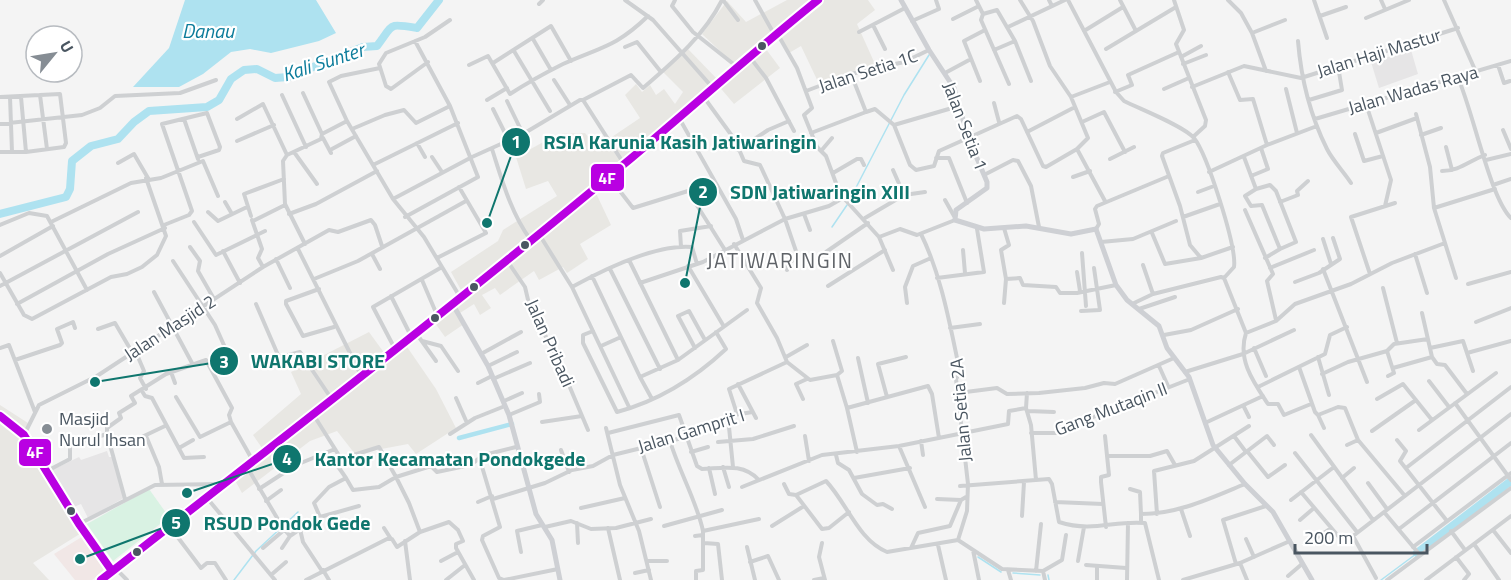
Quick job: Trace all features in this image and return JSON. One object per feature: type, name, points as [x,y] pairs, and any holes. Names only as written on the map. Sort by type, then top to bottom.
[{"type":"main road","points":[[101,580],[361,375],[396,350],[609,177],[736,66],[818,0]]},
{"type":"main road","points":[[0,416],[24,435],[79,524],[114,569]]},
{"type":"street","points":[[625,0],[648,16],[683,52],[712,87]]},
{"type":"street","points":[[675,0],[671,5],[698,35],[736,66]]},
{"type":"street","points":[[393,199],[472,157],[523,134],[570,105],[631,75],[643,88],[683,52],[723,0],[738,20]]},
{"type":"street","points":[[755,0],[806,91],[812,108],[804,114],[843,198],[864,218],[879,237],[893,270]]},
{"type":"street","name":"Jalan Setia 1","points":[[901,0],[928,50],[954,88],[968,137],[984,175],[987,188],[956,210],[954,218]]},
{"type":"street","points":[[912,21],[939,9],[936,0]]},
{"type":"street","points":[[976,0],[983,14],[981,20],[1009,84]]},
{"type":"street","points":[[811,133],[875,109],[891,122],[913,169],[931,168],[935,165],[939,151],[999,122],[1019,116],[1044,167],[1077,150],[1088,140],[1082,122],[1071,97],[1054,74],[1035,26],[1020,0]]},
{"type":"street","points":[[1049,0],[1052,6]]},
{"type":"street","points":[[1008,27],[1066,0],[1115,92],[1124,101],[1194,139],[1209,172],[1233,248],[1234,267],[1224,278]]},
{"type":"street","points":[[1120,0],[1136,31]]},
{"type":"street","points":[[1106,49],[1182,0]]},
{"type":"street","points":[[1228,0],[1241,13],[1252,33],[1266,71]]},
{"type":"street","points":[[1314,0],[1327,38]]},
{"type":"street","points":[[1381,0],[1385,9]]},
{"type":"street","points":[[1366,18],[1409,0]]},
{"type":"street","points":[[1444,0],[1476,72]]},
{"type":"street","points":[[1175,3],[1184,30],[1176,41],[1206,123],[1194,139],[1162,153],[1190,245],[1201,258]]},
{"type":"street","points":[[953,19],[979,6]]},
{"type":"street","points":[[1084,31],[1123,7]]},
{"type":"street","points":[[1320,16],[1346,7]]},
{"type":"street","points":[[859,32],[905,8]]},
{"type":"street","points":[[983,14],[996,9],[1015,41],[1031,81]]},
{"type":"street","points":[[469,65],[488,56],[510,94],[551,70],[599,52],[619,41],[648,16]]},
{"type":"street","points":[[428,62],[391,89],[386,86],[379,60],[386,53],[415,41],[450,20]]},
{"type":"street","points":[[1252,33],[1285,20]]},
{"type":"street","points":[[873,25],[885,49]]},
{"type":"street","points":[[493,63],[551,26],[571,61]]},
{"type":"street","name":"Jalan Haji Mastur","points":[[1301,78],[1458,28]]},
{"type":"street","points":[[980,81],[964,41],[985,30]]},
{"type":"street","points":[[533,39],[551,70]]},
{"type":"street","points":[[405,217],[478,179],[458,123],[415,41]]},
{"type":"street","points":[[994,50],[1015,41]]},
{"type":"street","points":[[1298,41],[1301,78],[1317,126],[1327,148],[1351,183]]},
{"type":"street","points":[[625,47],[637,42],[661,72]]},
{"type":"street","points":[[1115,92],[1132,85],[1128,75],[1201,46]]},
{"type":"street","name":"Jalan Setia 1C","points":[[806,91],[850,74],[904,62],[928,50]]},
{"type":"street","points":[[514,51],[550,111]]},
{"type":"street","points":[[1183,64],[1206,55]]},
{"type":"street","points":[[748,56],[766,78],[794,131]]},
{"type":"street","points":[[945,73],[971,59]]},
{"type":"street","name":"Jalan Wadas Raya","points":[[1316,119],[1511,61]]},
{"type":"street","points":[[1498,65],[1504,83],[1510,81]]},
{"type":"street","points":[[1192,87],[1244,66],[1301,78]]},
{"type":"street","points":[[380,68],[329,81],[347,121],[393,199],[405,217],[416,227],[460,297]]},
{"type":"street","points":[[1228,72],[1241,101],[1253,99],[1267,145]]},
{"type":"street","points":[[1309,100],[1342,90],[1339,72]]},
{"type":"street","points":[[850,74],[866,112]]},
{"type":"street","points":[[1164,89],[1189,78]]},
{"type":"street","points":[[1458,78],[1494,187],[1503,209],[1511,218]]},
{"type":"street","points":[[0,124],[63,118],[97,110],[115,96],[180,93],[216,80]]},
{"type":"street","points":[[554,80],[570,105]]},
{"type":"street","points":[[1071,97],[1110,82]]},
{"type":"street","points":[[487,100],[507,88]]},
{"type":"street","points":[[1286,89],[1297,133]]},
{"type":"street","points":[[303,93],[322,136],[332,151],[356,136]]},
{"type":"street","points":[[0,97],[60,94],[66,145],[27,152],[0,152]]},
{"type":"street","points":[[40,95],[47,149]]},
{"type":"street","points":[[282,95],[306,147]]},
{"type":"street","points":[[21,96],[27,152]]},
{"type":"street","points":[[702,96],[735,140],[738,150],[747,163],[757,162],[760,165],[785,219],[798,257],[785,265],[787,270]]},
{"type":"street","points":[[10,97],[12,152]]},
{"type":"street","points":[[583,100],[624,164]]},
{"type":"street","points":[[507,101],[523,134]]},
{"type":"street","points":[[994,103],[999,122]]},
{"type":"street","points":[[237,119],[263,104],[287,155]]},
{"type":"street","points":[[1366,104],[1391,180],[1385,206]]},
{"type":"street","points":[[352,129],[385,115],[404,110],[416,123],[450,106]]},
{"type":"street","points":[[891,122],[958,106]]},
{"type":"street","points":[[1027,132],[1075,106]]},
{"type":"street","points":[[493,109],[509,141]]},
{"type":"street","points":[[1082,122],[1104,112],[1125,152]]},
{"type":"street","points":[[0,256],[52,224],[131,183],[147,178],[161,178],[178,171],[219,150],[219,144],[207,113],[162,126],[178,171],[191,214],[76,270],[17,304]]},
{"type":"street","points":[[678,116],[736,219],[743,240]]},
{"type":"street","points":[[1376,133],[1417,116],[1430,167],[1434,208],[1456,278]]},
{"type":"street","points":[[184,119],[199,159],[205,163],[218,196]]},
{"type":"street","points":[[305,244],[285,205],[283,161],[287,155],[306,147],[347,121]]},
{"type":"street","points":[[738,150],[768,130],[789,121]]},
{"type":"street","points":[[373,165],[458,123]]},
{"type":"street","points":[[237,141],[274,125]]},
{"type":"street","points":[[1209,172],[1244,158],[1267,145],[1317,126]]},
{"type":"street","points":[[1421,135],[1441,128]]},
{"type":"street","points":[[1442,171],[1511,152],[1503,130]]},
{"type":"street","points":[[1355,134],[1364,161],[1383,156]]},
{"type":"street","points":[[821,151],[832,138]]},
{"type":"street","points":[[417,142],[425,157]]},
{"type":"street","points":[[1110,159],[1134,147]]},
{"type":"street","points":[[1446,147],[1452,170]]},
{"type":"street","points":[[1251,176],[1268,169],[1261,148]]},
{"type":"street","points":[[492,149],[513,204],[515,217],[531,240]]},
{"type":"street","points":[[1077,150],[1105,201]]},
{"type":"street","points":[[294,152],[317,184]]},
{"type":"street","points":[[0,273],[26,317],[35,319],[111,277],[134,271],[154,258],[165,241],[165,226],[147,178],[134,154],[118,163]]},
{"type":"street","points":[[432,157],[442,172]]},
{"type":"street","points":[[936,158],[949,158],[967,202]]},
{"type":"street","points":[[1244,158],[1256,189]]},
{"type":"street","points":[[833,173],[857,159],[861,159],[864,165]]},
{"type":"street","points":[[984,175],[1013,160],[1018,161],[1031,186],[1039,227]]},
{"type":"street","points":[[892,170],[904,195]]},
{"type":"street","points":[[289,214],[316,204],[377,171]]},
{"type":"street","points":[[1073,177],[1090,171]]},
{"type":"street","points":[[1169,176],[1105,201],[1096,207],[1099,222],[1096,229],[1116,285],[1132,304],[1159,326],[1167,348],[1190,379],[1215,448],[1245,484],[1267,505],[1281,524],[1312,580]]},
{"type":"street","points":[[609,177],[633,208],[688,191],[725,250]]},
{"type":"street","points":[[1434,208],[1494,187],[1511,178]]},
{"type":"street","points":[[263,267],[258,258],[262,249],[244,196],[246,193],[284,179]]},
{"type":"street","points":[[1280,202],[1298,195],[1297,191],[1308,181]]},
{"type":"street","points":[[1265,258],[1296,242],[1276,191],[1270,185],[1256,189],[1245,196],[1251,206],[1262,205],[1278,251]]},
{"type":"street","points":[[1198,192],[1214,186]]},
{"type":"street","points":[[437,258],[486,233],[459,188]]},
{"type":"street","points":[[864,218],[904,195],[925,192]]},
{"type":"street","points":[[640,283],[697,264],[785,219],[829,206],[843,198]]},
{"type":"street","points":[[945,200],[954,218],[977,229],[1039,227],[1071,234],[1096,229]]},
{"type":"street","points":[[314,279],[372,254],[382,246],[466,201]]},
{"type":"street","points":[[225,202],[232,214]]},
{"type":"street","points":[[1370,274],[1351,217],[1395,203]]},
{"type":"street","points":[[1183,217],[1220,204]]},
{"type":"street","points":[[252,219],[285,205]]},
{"type":"street","points":[[208,212],[216,221],[247,207]]},
{"type":"street","points":[[1245,210],[1273,275],[1267,280],[1276,321]]},
{"type":"street","points":[[0,286],[138,212]]},
{"type":"street","points":[[0,225],[32,213],[44,214],[52,224],[87,290]]},
{"type":"street","points":[[804,214],[810,230]]},
{"type":"street","points":[[879,237],[900,229],[913,234],[921,234],[954,218]]},
{"type":"street","name":"Jalan Masjid 2","points":[[24,435],[39,405],[80,386],[263,267],[329,230],[338,232],[371,220],[382,246]]},
{"type":"street","points":[[1101,242],[1131,240],[1176,221]]},
{"type":"street","points":[[194,222],[215,255],[265,231]]},
{"type":"street","points":[[826,252],[868,223]]},
{"type":"street","points":[[681,247],[680,231],[711,226]]},
{"type":"street","points":[[1004,228],[1009,244],[1001,250],[1006,279],[1004,303]]},
{"type":"street","points":[[937,278],[965,273],[981,274],[985,270],[977,229]]},
{"type":"street","points":[[1152,232],[1165,264],[1201,258],[1233,248]]},
{"type":"street","points":[[539,234],[572,287],[629,407]]},
{"type":"street","name":"Jalan Setia 2A","points":[[921,234],[937,278],[960,372],[956,378],[968,484],[967,511],[958,540]]},
{"type":"street","points":[[1295,282],[1340,258],[1333,238]]},
{"type":"street","points":[[1323,239],[1331,264]]},
{"type":"street","points":[[1246,333],[1276,321],[1295,304],[1445,243]]},
{"type":"street","points":[[734,244],[761,288],[757,303],[786,359],[807,379]]},
{"type":"street","points":[[189,247],[200,261],[198,271],[214,299]]},
{"type":"street","points":[[572,287],[629,260],[681,247],[692,247],[697,264]]},
{"type":"street","points":[[298,249],[319,289],[334,327],[361,375]]},
{"type":"street","points":[[828,286],[885,250]]},
{"type":"street","points":[[963,250],[965,273]]},
{"type":"street","points":[[1270,268],[1314,250]]},
{"type":"street","points":[[223,251],[240,283]]},
{"type":"street","points":[[1082,253],[1086,306]]},
{"type":"street","points":[[372,254],[380,269]]},
{"type":"street","points":[[1415,254],[1427,293]]},
{"type":"street","points":[[907,303],[905,287],[914,266],[931,258]]},
{"type":"street","points":[[276,259],[290,288]]},
{"type":"street","name":"Jalan Pribadi","points":[[506,259],[525,287],[529,304],[560,364],[588,430]]},
{"type":"street","points":[[629,260],[678,360]]},
{"type":"street","points":[[125,499],[107,428],[121,418],[119,413],[135,403],[131,396],[171,372],[192,363],[206,360],[209,362],[227,352],[203,307],[173,261]]},
{"type":"street","points":[[1143,265],[1154,294]]},
{"type":"street","points":[[688,266],[723,326]]},
{"type":"street","points":[[396,350],[373,308],[442,267]]},
{"type":"street","points":[[610,268],[660,369]]},
{"type":"street","points":[[1081,310],[1100,310],[1094,268]]},
{"type":"street","points":[[1323,269],[1367,382]]},
{"type":"street","points":[[1077,272],[1080,291]]},
{"type":"street","points":[[1468,284],[1511,272]]},
{"type":"street","points":[[592,276],[652,399]]},
{"type":"street","points":[[1132,304],[1154,294],[1219,276],[1224,278],[1246,333],[1243,354],[1248,370],[1263,396],[1270,405],[1278,404],[1284,415],[1311,405]]},
{"type":"street","points":[[1006,279],[1020,278],[1023,285],[1056,287],[1060,293],[1116,285]]},
{"type":"street","points":[[422,280],[437,316]]},
{"type":"street","points":[[1383,288],[1398,343]]},
{"type":"street","points":[[319,289],[286,301],[286,304],[303,336],[334,327]]},
{"type":"street","points":[[154,292],[192,363]]},
{"type":"street","points":[[391,296],[414,335],[422,341],[436,361]]},
{"type":"street","points":[[1138,309],[1175,297]]},
{"type":"street","points":[[452,303],[488,366],[505,404],[539,521],[552,540],[560,580]]},
{"type":"street","points":[[256,304],[278,355],[281,357],[300,352],[332,398]]},
{"type":"street","points":[[1476,322],[1511,308]]},
{"type":"street","points":[[640,377],[678,360],[747,309]]},
{"type":"street","points":[[1164,335],[1191,330],[1238,309]]},
{"type":"street","points":[[695,348],[678,316],[688,311],[705,340]]},
{"type":"street","points":[[1422,313],[1432,357],[1437,364],[1445,365],[1467,394]]},
{"type":"street","points":[[15,360],[60,345],[62,343],[57,329],[73,322],[75,328]]},
{"type":"street","points":[[98,329],[115,323],[144,371],[140,378],[145,397],[152,398],[165,426],[185,459],[204,457]]},
{"type":"street","points":[[950,328],[980,324]]},
{"type":"street","points":[[1258,387],[1327,352],[1330,335],[1347,327]]},
{"type":"street","points":[[1185,372],[1243,354],[1294,330]]},
{"type":"street","points":[[593,331],[583,337],[592,364],[614,409],[619,412],[677,387],[725,351],[716,332]]},
{"type":"street","points":[[481,354],[521,332]]},
{"type":"street","points":[[149,333],[152,339]]},
{"type":"street","points":[[601,346],[621,337]]},
{"type":"street","points":[[1388,376],[1394,373],[1388,351],[1390,346],[1428,339]]},
{"type":"street","points":[[422,341],[440,345],[458,371]]},
{"type":"street","points":[[803,399],[796,384],[807,379],[817,380],[837,375],[842,371],[833,341]]},
{"type":"street","points":[[1430,348],[1463,341],[1473,371]]},
{"type":"street","points":[[1467,353],[1511,341]]},
{"type":"street","points":[[0,348],[9,345],[35,413]]},
{"type":"street","points":[[737,414],[729,391],[807,345]]},
{"type":"street","points":[[1254,348],[1266,376]]},
{"type":"street","points":[[1322,374],[1358,359],[1388,351]]},
{"type":"street","points":[[488,366],[517,352]]},
{"type":"street","points":[[887,397],[878,364],[906,357]]},
{"type":"street","points":[[1318,357],[1329,395]]},
{"type":"street","points":[[1393,368],[1432,357]]},
{"type":"street","points":[[858,358],[868,403]]},
{"type":"street","points":[[958,393],[997,388],[1007,394],[1027,393],[1085,388],[1104,383],[1115,384],[1174,358]]},
{"type":"street","points":[[209,362],[232,408],[229,414],[231,422],[253,461]]},
{"type":"street","points":[[478,382],[530,363]]},
{"type":"street","points":[[1159,366],[1168,386]]},
{"type":"street","points":[[1299,367],[1311,405],[1324,428]]},
{"type":"street","points":[[171,372],[175,383]]},
{"type":"street","points":[[1419,430],[1496,372]]},
{"type":"street","points":[[837,375],[857,452]]},
{"type":"street","name":"Gang Mutaqin II","points":[[1031,433],[1062,432],[1078,423],[1190,379]]},
{"type":"street","points":[[1429,381],[1449,407]]},
{"type":"street","points":[[738,384],[756,418]]},
{"type":"street","points":[[1377,399],[1403,384],[1432,420]]},
{"type":"street","points":[[847,408],[925,385],[930,388],[939,438]]},
{"type":"street","points":[[1406,468],[1511,387]]},
{"type":"street","points":[[450,434],[522,393]]},
{"type":"street","points":[[1027,393],[1036,480]]},
{"type":"street","points":[[509,415],[540,402],[539,394]]},
{"type":"street","points":[[1205,423],[1244,407],[1263,396]]},
{"type":"street","points":[[176,397],[200,437],[231,422]]},
{"type":"street","points":[[456,398],[468,423]]},
{"type":"street","points":[[1372,431],[1416,400]]},
{"type":"street","points":[[1389,580],[1447,520],[1510,477],[1455,403]]},
{"type":"street","points":[[1244,407],[1249,417]]},
{"type":"street","points":[[1318,415],[1344,407],[1358,440],[1405,496]]},
{"type":"street","points":[[742,487],[825,454],[836,455],[899,446],[1008,424],[1009,411],[1054,412]]},
{"type":"street","name":"Jalan Gamprit I","points":[[478,502],[529,488],[568,472],[593,466],[613,455],[686,436],[737,414],[753,412]]},
{"type":"street","points":[[313,414],[341,459]]},
{"type":"street","points":[[1302,492],[1341,543],[1511,414]]},
{"type":"street","points":[[608,433],[676,415],[681,416],[697,466],[733,467],[750,472],[759,480]]},
{"type":"street","points":[[542,422],[582,416]]},
{"type":"street","points":[[728,417],[733,467]]},
{"type":"street","points":[[123,446],[165,426]]},
{"type":"street","points":[[718,442],[753,439],[794,426]]},
{"type":"street","points":[[1157,514],[1153,471],[1194,460],[1249,426]]},
{"type":"street","points":[[606,428],[651,580]]},
{"type":"street","points":[[47,471],[70,459],[70,445],[107,434]]},
{"type":"street","points":[[1311,435],[1373,520]]},
{"type":"street","points":[[146,436],[159,467],[162,484]]},
{"type":"street","points":[[805,436],[809,461]]},
{"type":"street","points":[[1105,436],[1109,475],[1101,477],[1106,527]]},
{"type":"street","points":[[1234,436],[1268,477],[1285,465]]},
{"type":"street","points":[[1229,465],[1266,436],[1274,445]]},
{"type":"street","points":[[179,448],[193,440]]},
{"type":"street","points":[[1347,444],[1358,440]]},
{"type":"street","points":[[1397,440],[1406,451],[1400,461],[1447,520]]},
{"type":"street","points":[[670,441],[686,488],[700,516],[704,543],[703,570],[696,572],[696,580]]},
{"type":"street","points":[[921,441],[924,454]]},
{"type":"street","points":[[1399,529],[1511,443]]},
{"type":"street","points":[[899,446],[925,507]]},
{"type":"street","points":[[420,532],[410,503],[396,477],[379,447],[341,459],[337,465],[353,490],[379,487],[396,477],[431,466],[437,472],[444,472],[480,460],[484,455],[516,447]]},
{"type":"street","points":[[691,452],[708,447]]},
{"type":"street","points":[[640,448],[660,507]]},
{"type":"street","points":[[259,489],[296,465],[335,449]]},
{"type":"street","points":[[561,450],[568,472]]},
{"type":"street","points":[[1108,456],[1150,456],[1167,451],[1175,465]]},
{"type":"street","points":[[1295,453],[1357,532]]},
{"type":"street","points":[[836,455],[838,463],[849,470],[862,494],[877,505],[883,504],[892,509]]},
{"type":"street","points":[[480,460],[500,529],[483,536],[482,540],[499,578],[504,580],[558,568]]},
{"type":"street","points":[[247,467],[266,501],[290,536]]},
{"type":"street","points":[[723,467],[729,487]]},
{"type":"street","points":[[1291,500],[1334,467]]},
{"type":"street","points":[[709,468],[715,495]]},
{"type":"street","points":[[854,478],[910,468]]},
{"type":"street","points":[[1342,478],[1354,468]]},
{"type":"street","points":[[346,478],[317,497],[315,506],[320,517],[358,506]]},
{"type":"street","points":[[960,486],[1050,480],[1059,522],[1084,527],[1106,527],[1128,522],[1146,524],[1159,580]]},
{"type":"street","points":[[784,484],[789,494],[796,495],[826,481],[869,541],[880,549],[892,553],[958,540],[997,566],[1008,570],[1043,571],[1062,560],[1066,535]]},
{"type":"street","points":[[1022,516],[1024,482]]},
{"type":"street","points":[[1368,483],[1417,551]]},
{"type":"street","points":[[79,524],[125,499],[162,484],[224,484]]},
{"type":"street","points":[[1141,514],[1157,514],[1181,509],[1245,484]]},
{"type":"street","points":[[1417,551],[1451,531],[1511,488]]},
{"type":"street","points":[[1130,489],[1140,492],[1141,523]]},
{"type":"street","points":[[266,501],[281,490]]},
{"type":"street","points":[[796,495],[819,526],[825,530],[849,512]]},
{"type":"street","points":[[206,497],[275,580]]},
{"type":"street","points":[[937,498],[961,500],[966,497]]},
{"type":"street","points":[[581,508],[625,498]]},
{"type":"street","points":[[911,548],[918,533],[950,526],[961,500]]},
{"type":"street","points":[[1055,502],[1103,504]]},
{"type":"street","points":[[1247,580],[1238,564],[1223,520],[1267,505]]},
{"type":"street","points":[[772,526],[804,506]]},
{"type":"street","points":[[1300,520],[1314,508]]},
{"type":"street","points":[[1181,509],[1190,536]]},
{"type":"street","points":[[664,526],[722,510]]},
{"type":"street","points":[[1426,580],[1511,516]]},
{"type":"street","points":[[521,552],[517,531],[569,522],[591,529],[608,528],[651,519]]},
{"type":"street","points":[[695,536],[759,519]]},
{"type":"street","points":[[384,528],[396,546],[420,532],[449,522],[458,530],[463,540],[456,544],[458,552],[474,580]]},
{"type":"street","points":[[1127,580],[1128,522]]},
{"type":"street","points":[[577,523],[578,543]]},
{"type":"street","points":[[1036,571],[1041,524]]},
{"type":"street","points":[[169,526],[201,568],[207,563],[215,563],[226,580]]},
{"type":"street","points":[[1078,561],[1084,527]]},
{"type":"street","points":[[263,548],[283,528]]},
{"type":"street","points":[[608,528],[620,580]]},
{"type":"street","points":[[282,548],[290,536],[300,529],[303,542],[329,580]]},
{"type":"street","points":[[1310,542],[1330,529]]},
{"type":"street","points":[[1494,530],[1511,553]]},
{"type":"street","points":[[1451,531],[1465,550]]},
{"type":"street","points":[[1353,536],[1376,578]]},
{"type":"street","points":[[306,580],[391,539]]},
{"type":"street","points":[[1246,539],[1254,557]]},
{"type":"street","points":[[405,542],[411,580]]},
{"type":"street","points":[[1183,580],[1238,564],[1290,542]]},
{"type":"street","points":[[704,543],[718,544],[722,580]]},
{"type":"street","points":[[814,580],[825,579],[819,557],[822,543]]},
{"type":"street","points":[[1474,544],[1499,580]]},
{"type":"street","points":[[938,545],[946,580]]},
{"type":"street","points":[[747,547],[755,580]]},
{"type":"street","points":[[973,549],[979,580]]},
{"type":"street","points":[[441,561],[458,552]]},
{"type":"street","points":[[750,562],[768,556],[779,580]]},
{"type":"street","points":[[1456,557],[1468,576],[1464,580]]},
{"type":"street","points":[[271,575],[286,561]]},
{"type":"street","points":[[647,561],[667,561]]},
{"type":"street","points":[[1287,576],[1302,564]]},
{"type":"street","points":[[446,580],[465,565]]},
{"type":"street","points":[[1086,565],[1126,568]]},
{"type":"street","points":[[1096,566],[1097,580]]},
{"type":"street","points":[[114,569],[127,580]]},
{"type":"street","points":[[635,573],[649,570]]},
{"type":"street","points":[[1008,570],[1011,580]]},
{"type":"street","points":[[1043,571],[1046,580]]},
{"type":"shaded area","points":[[787,0],[868,0],[875,10],[857,24],[875,64],[820,86],[801,46],[789,53],[777,33],[763,45],[780,68],[734,104],[717,84],[594,189],[611,225],[580,244],[588,259],[567,273],[563,267],[539,280],[534,271],[500,295],[495,288],[482,295],[491,308],[480,315],[474,304],[460,313],[464,324],[445,337],[430,316],[461,290],[451,272],[498,241],[503,230],[557,196],[548,181],[526,189],[516,157],[558,134],[585,133],[597,147],[640,118],[625,95],[636,84],[642,92],[650,85],[656,95],[664,89],[675,104],[683,92],[663,72],[687,48],[719,81],[736,66],[702,34],[727,1],[746,22]]},
{"type":"shaded area","points":[[1411,50],[1418,74],[1379,88],[1371,62]]},
{"type":"shaded area","points":[[369,332],[385,354],[403,341],[436,389],[456,428],[416,454],[408,444],[355,454],[337,431],[310,441],[242,493],[232,475],[262,448],[253,435],[301,394],[291,372]]},
{"type":"shaded area","points":[[0,405],[28,423],[22,439],[83,532],[33,563],[49,580],[0,580]]},
{"type":"shaded area","points":[[107,451],[109,457],[113,457],[124,498],[88,518],[81,504],[74,507],[50,471],[79,457],[81,460]]},
{"type":"shaded area","points":[[85,535],[106,568],[92,580],[75,580],[54,554]]},
{"type":"green space","points":[[149,489],[169,517],[113,561],[87,524]]},
{"type":"water","name":"Danau","points":[[185,0],[316,0],[336,33],[319,41],[271,53],[250,49],[231,52],[203,74],[179,87],[133,87],[169,48]]},
{"type":"waterway","name":"Kali Sunter","points":[[0,214],[66,197],[70,189],[72,161],[91,146],[118,139],[134,122],[149,111],[207,107],[219,100],[231,79],[244,70],[257,69],[275,78],[288,77],[363,47],[377,46],[392,27],[417,28],[439,0]]},
{"type":"waterway","points":[[849,201],[904,95],[929,55]]},
{"type":"waterway","points":[[832,227],[847,205]]},
{"type":"waterway","points":[[459,438],[512,424]]},
{"type":"waterway","points":[[1417,553],[1511,481]]},
{"type":"waterway","points":[[234,580],[256,551],[298,512]]},
{"type":"waterway","points":[[1381,580],[1416,554]]},
{"type":"waterway","points":[[978,557],[1001,572]]},
{"type":"waterway","points":[[1013,573],[1040,575]]},
{"type":"waterway","points":[[1048,575],[1049,580]]},
{"type":"transit line","name":"4F","points":[[101,580],[494,270],[623,165],[818,0]]},
{"type":"transit line","name":"4F","points":[[0,416],[24,435],[79,524],[112,571]]},
{"type":"place","name":"RSIA Karunia Kasih Jatiwaringin","points":[[487,223]]},
{"type":"place","name":"SDN Jatiwaringin XIII","points":[[685,283]]},
{"type":"place","name":"WAKABI STORE","points":[[95,382]]},
{"type":"place","name":"Masjid Nurul Ihsan","points":[[47,429]]},
{"type":"place","name":"Kantor Kecamatan Pondokgede","points":[[187,493]]},
{"type":"place","name":"RSUD Pondok Gede","points":[[80,559]]},
{"type":"district","name":"JATIWARINGIN","points":[[780,261]]}]
